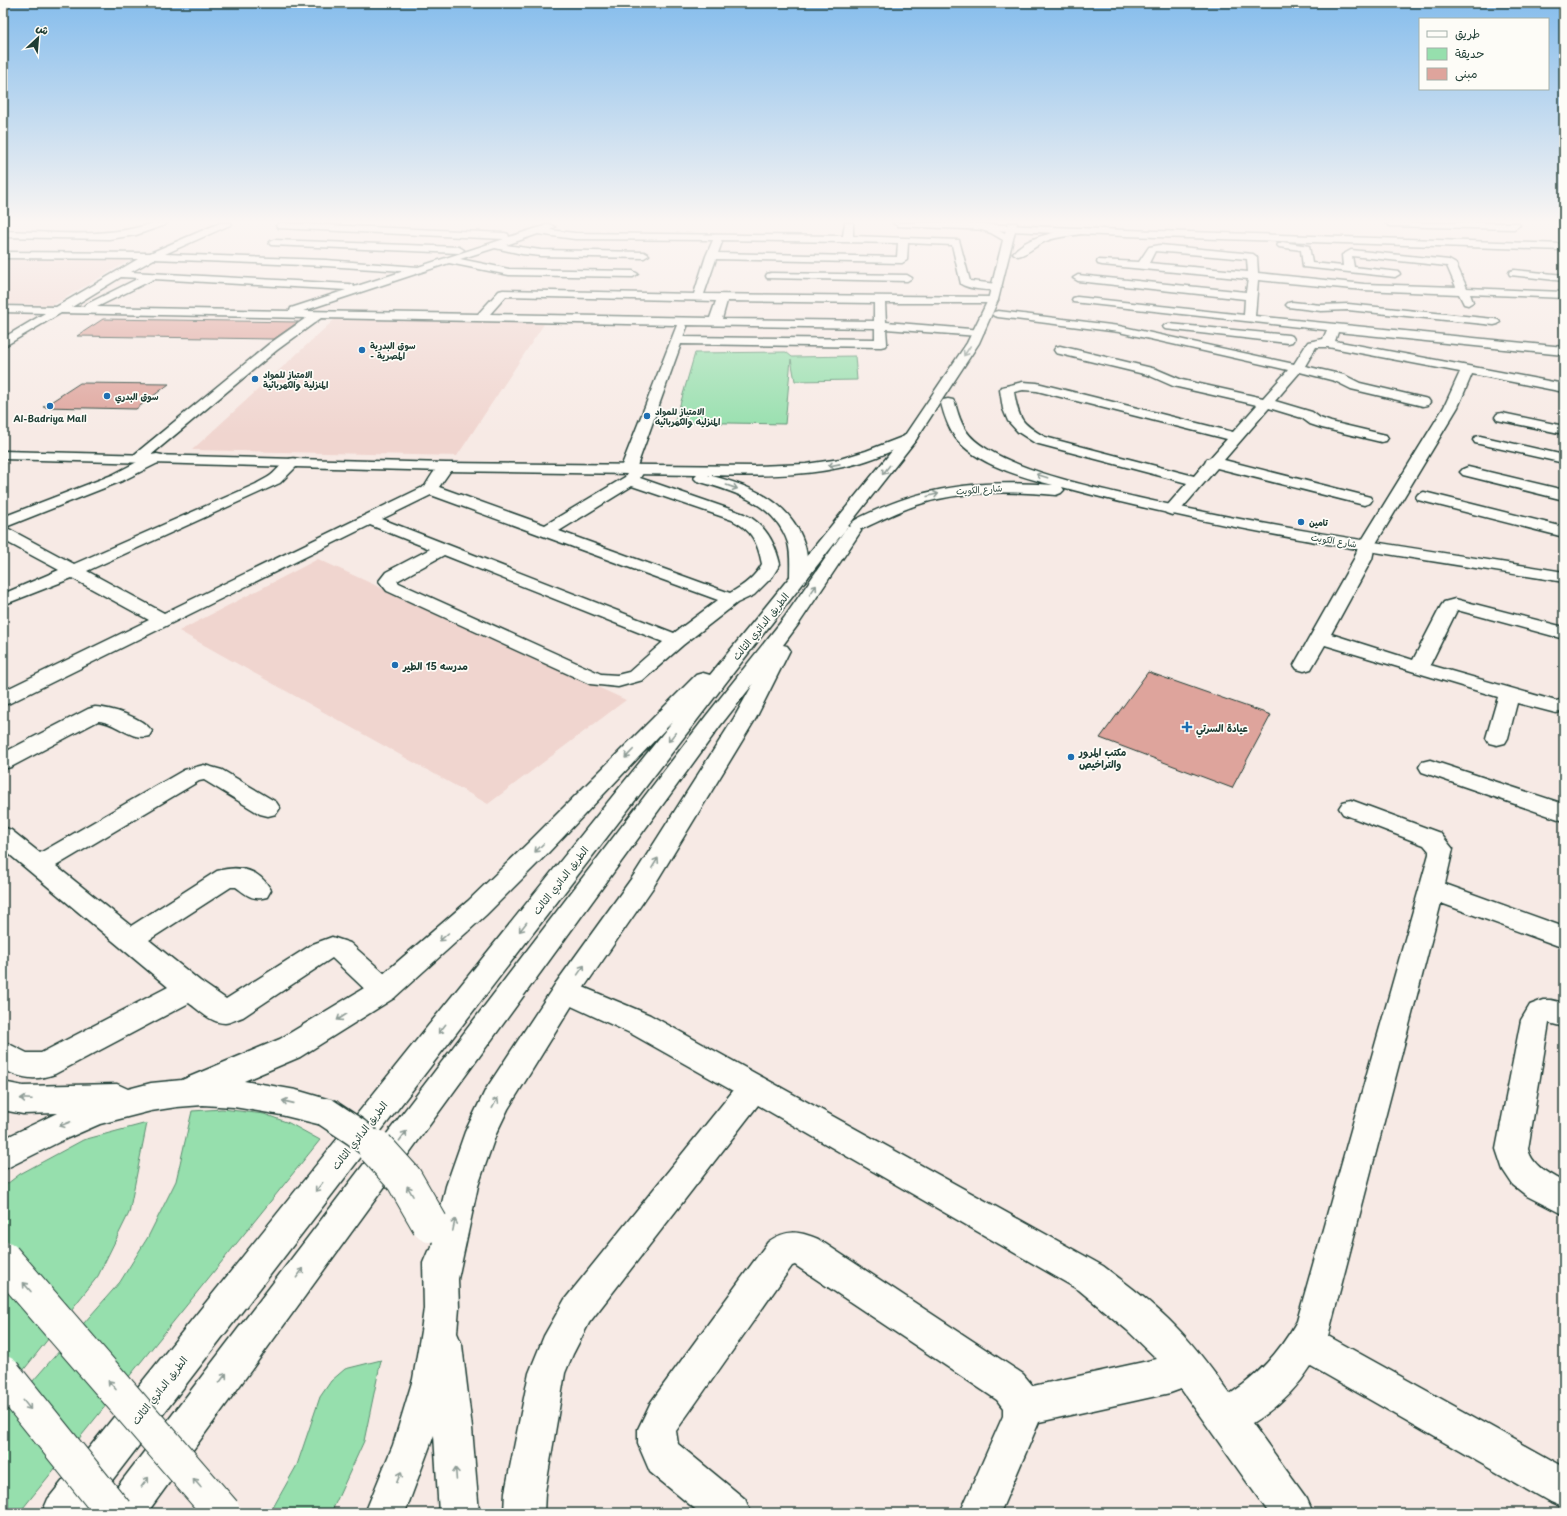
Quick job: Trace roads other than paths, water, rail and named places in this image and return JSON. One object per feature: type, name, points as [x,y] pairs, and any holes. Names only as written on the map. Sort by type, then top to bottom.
[{"type":"main road","points":[[3,343],[85,294]]},
{"type":"main road","points":[[84,310],[116,294]]},
{"type":"main road","points":[[281,314],[340,294]]},
{"type":"main road","points":[[481,318],[502,294]]},
{"type":"main road","points":[[610,320],[625,294]]},
{"type":"main road","points":[[680,294],[698,297],[722,298],[740,294]]},
{"type":"main road","points":[[826,294],[879,300],[897,294]]},
{"type":"main road","points":[[937,294],[972,300],[995,294]]},
{"type":"main road","points":[[971,294],[972,300]]},
{"type":"main road","name":"الطريق الدائري الثالث","points":[[62,1513],[757,629],[910,438],[973,343],[995,294]]},
{"type":"main road","name":"الطريق الدائري الثالث","points":[[122,1513],[713,721],[791,622],[858,525],[894,479],[963,384],[1004,302],[1006,294]]},
{"type":"main road","points":[[1229,294],[1251,296],[1249,318]]},
{"type":"main road","points":[[1292,323],[1293,294]]},
{"type":"main road","points":[[1329,294],[1333,306]]},
{"type":"main road","points":[[1393,294],[1453,302],[1469,301],[1465,294]]},
{"type":"main road","points":[[715,322],[722,298]]},
{"type":"main road","points":[[104,300],[200,302],[184,312]]},
{"type":"main road","points":[[676,340],[881,344],[879,300]]},
{"type":"main road","points":[[1077,300],[1334,327],[1385,329]]},
{"type":"main road","points":[[116,311],[133,301]]},
{"type":"main road","points":[[1292,305],[1321,308],[1333,306],[1494,322]]},
{"type":"main road","points":[[3,309],[879,325],[978,332]]},
{"type":"main road","points":[[998,314],[1092,325],[1179,342],[1244,352],[1296,368],[1339,378],[1356,386],[1423,402]]},
{"type":"main road","points":[[140,457],[273,347],[318,315]]},
{"type":"main road","points":[[1050,315],[1288,339]]},
{"type":"main road","points":[[1314,319],[1385,329],[1528,342],[1534,343],[1536,348],[1564,351]]},
{"type":"main road","points":[[637,473],[682,322]]},
{"type":"main road","points":[[1328,343],[1334,327]]},
{"type":"main road","points":[[1164,339],[1174,328]]},
{"type":"main road","points":[[1179,342],[1190,330]]},
{"type":"main road","points":[[3,335],[17,335]]},
{"type":"main road","points":[[1172,510],[1212,462],[1296,368],[1312,345],[1318,343],[1328,343],[1564,388]]},
{"type":"main road","points":[[1060,350],[1152,372],[1178,383],[1266,403],[1307,415],[1314,421],[1321,424],[1381,438]]},
{"type":"main road","points":[[1407,371],[1414,360]]},
{"type":"main road","points":[[1304,665],[1365,552],[1451,407],[1467,370]]},
{"type":"main road","points":[[1197,481],[1040,440],[1022,430],[1011,417],[1007,390],[1023,386],[1037,387],[1235,437]]},
{"type":"main road","name":"شارع الكويت","points":[[948,403],[952,422],[960,435],[969,444],[990,457],[1024,471],[1106,495],[1247,525],[1349,543],[1365,552],[1564,577]]},
{"type":"main road","points":[[1502,417],[1564,430]]},
{"type":"main road","points":[[7,456],[140,457],[637,473],[806,469],[842,463],[871,454],[910,438]]},
{"type":"main road","points":[[1480,440],[1564,459]]},
{"type":"main road","points":[[3,523],[116,478],[157,458]]},
{"type":"main road","points":[[3,600],[73,571],[261,487],[280,476],[293,462]]},
{"type":"main road","points":[[1212,462],[1364,500]]},
{"type":"main road","points":[[3,699],[430,489],[446,467]]},
{"type":"main road","points":[[1468,472],[1564,495]]},
{"type":"main road","points":[[443,549],[392,576],[388,581],[393,587],[597,680],[618,681],[636,676],[676,641],[731,599],[748,591],[766,572],[771,564],[770,557],[757,532],[750,523],[637,473]]},
{"type":"main road","points":[[547,531],[637,473],[719,482],[755,496],[767,503],[780,515],[791,528],[796,544],[800,577]]},
{"type":"main road","name":"شارع الكويت","points":[[858,525],[919,499],[970,488],[1028,487],[1106,495]]},
{"type":"main road","points":[[430,489],[731,599]]},
{"type":"main road","points":[[1424,497],[1564,532]]},
{"type":"main road","points":[[369,520],[676,641]]},
{"type":"main road","points":[[3,533],[164,620]]},
{"type":"main road","points":[[1419,668],[1450,606],[1455,604],[1564,634]]},
{"type":"main road","points":[[442,1277],[462,1186],[481,1132],[497,1099],[566,992],[643,882],[745,718],[774,663],[791,622]]},
{"type":"main road","points":[[183,1093],[290,1048],[384,990],[477,908],[539,847],[669,713],[757,629]]},
{"type":"main road","points":[[1320,637],[1546,705],[1556,707],[1564,705]]},
{"type":"main road","points":[[1497,738],[1509,694]]},
{"type":"main road","points":[[3,762],[95,714],[114,716],[141,731]]},
{"type":"main road","points":[[1430,767],[1564,813]]},
{"type":"main road","points":[[38,865],[192,775],[204,772],[214,775],[268,808]]},
{"type":"main road","points":[[1224,1418],[1245,1407],[1264,1393],[1281,1377],[1305,1343],[1313,1328],[1441,854],[1441,849],[1438,844],[1425,836],[1351,808]]},
{"type":"main road","points":[[3,836],[190,989],[220,1010],[226,1011],[233,1009],[322,951],[336,947],[384,990]]},
{"type":"main road","points":[[130,939],[226,878],[241,877],[258,890]]},
{"type":"main road","points":[[1431,889],[1564,938]]},
{"type":"main road","points":[[3,1054],[23,1065],[33,1067],[44,1065],[190,989]]},
{"type":"main road","points":[[566,992],[640,1024],[1091,1278],[1140,1317],[1164,1340],[1187,1366],[1293,1513]]},
{"type":"main road","points":[[1564,1015],[1552,1012],[1543,1012],[1537,1015],[1535,1020],[1512,1149],[1517,1168],[1526,1177],[1537,1185],[1564,1199]]},
{"type":"main road","points":[[524,1513],[525,1492],[547,1373],[553,1354],[564,1332],[582,1305],[754,1087]]},
{"type":"main road","points":[[3,1155],[50,1130],[100,1110],[149,1098],[183,1093],[203,1092],[267,1098],[326,1112],[346,1124],[374,1146],[401,1174],[430,1224],[439,1254],[442,1277],[441,1316],[431,1381],[412,1445],[385,1513]]},
{"type":"main road","points":[[3,1096],[23,1100],[149,1098]]},
{"type":"main road","points":[[731,1513],[664,1458],[657,1444],[657,1429],[664,1415],[682,1389],[780,1254],[787,1249],[796,1248],[806,1251],[990,1374],[1019,1396],[1023,1407],[1022,1417],[980,1513]]},
{"type":"main road","points":[[3,1259],[222,1513]]},
{"type":"main road","points":[[441,1316],[453,1428],[459,1513]]},
{"type":"main road","points":[[1305,1343],[1564,1489]]},
{"type":"main road","points":[[1023,1407],[1170,1375],[1187,1366]]},
{"type":"main road","points":[[3,1374],[115,1513]]},
{"type":"place","name":"سوق البدرية - المصرية","points":[[362,350]]},
{"type":"place","name":"الامتياز للمواد المنزلية والكهربائية","points":[[255,379]]},
{"type":"place","name":"سوق البدري","points":[[107,396]]},
{"type":"place","name":"Al-Badriya Mall","points":[[50,406]]},
{"type":"place","name":"الامتياز للمواد المنزليه والكهربائيه","points":[[647,416]]},
{"type":"place","name":"تامين","points":[[1301,522]]},
{"type":"place","name":"مدرسه 15 الطير","points":[[395,665]]},
{"type":"place","name":"عيادة السرتي","points":[[1187,727]]},
{"type":"place","name":"مكتب المرور والتراخيص","points":[[1071,757]]}]
